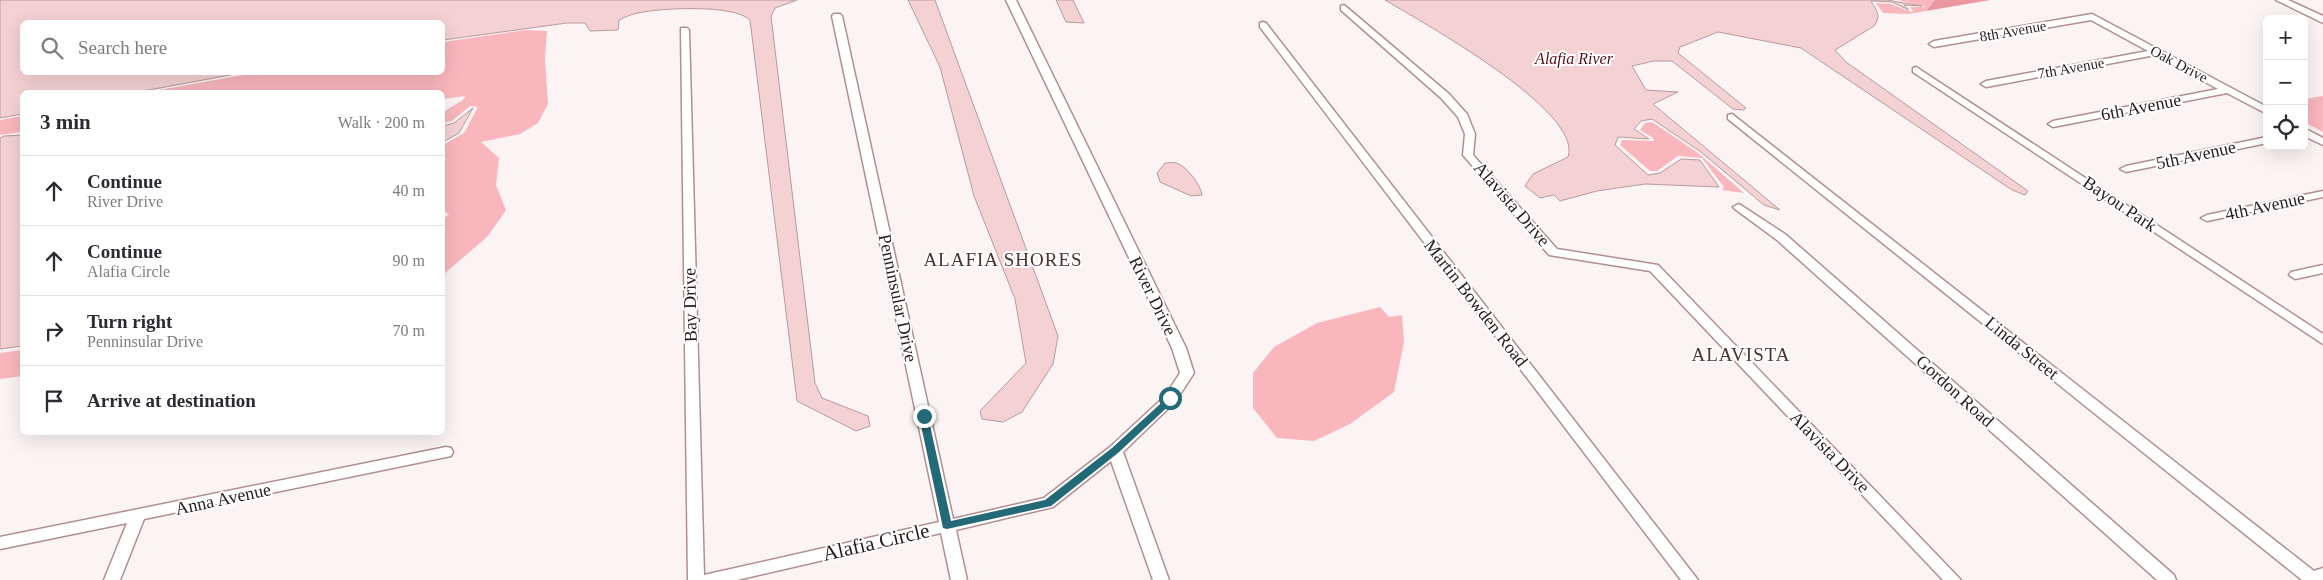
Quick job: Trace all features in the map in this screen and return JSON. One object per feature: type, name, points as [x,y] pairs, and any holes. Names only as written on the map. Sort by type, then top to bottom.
[{"type":"main road","points":[[2312,580],[2323,576]]},
{"type":"street","name":"River Drive","points":[[1011,0],[1179,348],[1187,373],[1170,398],[1115,451]]},
{"type":"street","points":[[2281,0],[2323,20]]},
{"type":"street","name":"Alavista Drive","points":[[1344,8],[1445,96],[1463,116],[1470,134],[1468,155],[1553,252],[1654,268],[1953,580]]},
{"type":"street","name":"Penninsular Drive","points":[[837,16],[959,580]]},
{"type":"street","name":"8th Avenue","points":[[1934,44],[2092,17]]},
{"type":"street","name":"Oak Drive","points":[[2092,17],[2263,109]]},
{"type":"street","name":"Martin Bowden Road","points":[[1263,25],[1690,580]]},
{"type":"street","name":"Bay Drive","points":[[684,30],[696,580]]},
{"type":"street","name":"7th Avenue","points":[[1986,84],[2156,52]]},
{"type":"street","name":"Bayou Park","points":[[1916,70],[2323,340]]},
{"type":"street","name":"6th Avenue","points":[[2053,124],[2228,90]]},
{"type":"street","name":"Linda Street","points":[[1732,117],[2312,580]]},
{"type":"street","points":[[2308,134],[2323,142]]},
{"type":"street","name":"5th Avenue","points":[[2126,169],[2263,141]]},
{"type":"street","name":"4th Avenue","points":[[2207,218],[2323,194]]},
{"type":"street","name":"Gordon Road","points":[[1739,207],[1781,237],[2168,580]]},
{"type":"street","points":[[2295,275],[2323,269]]},
{"type":"street","name":"Alafia Circle","points":[[709,580],[1048,503],[1115,451]]},
{"type":"street","points":[[1115,451],[1161,580]]},
{"type":"street","name":"Anna Avenue","points":[[0,543],[446,452]]},
{"type":"street","points":[[112,580],[137,516]]},
{"type":"shaded area","points":[[1898,0],[1935,0],[1926,11],[1909,14],[1883,13],[1876,3],[1891,4],[1911,12],[1913,11],[1910,7],[1927,7]]},
{"type":"shaded area","points":[[1935,0],[1990,0],[1926,11]]},
{"type":"shaded area","points":[[526,30],[547,31],[545,59],[548,104],[538,123],[520,134],[481,142],[499,158],[496,185],[506,210],[488,236],[445,273],[445,217],[449,214],[445,212],[445,144],[464,133],[478,107],[470,106],[452,121],[445,123],[445,111],[463,100],[465,96],[445,99],[445,90],[159,90],[243,75],[445,75],[445,42]]},
{"type":"shaded area","points":[[2323,96],[2323,132],[2308,124],[2308,98]]},
{"type":"shaded area","points":[[20,116],[20,132],[0,135],[0,120]]},
{"type":"shaded area","points":[[1652,122],[1698,153],[1744,193],[1722,190],[1724,187],[1702,158],[1678,156],[1657,171],[1650,171],[1620,145],[1622,140],[1654,141],[1653,138],[1640,130],[1645,123]]},
{"type":"shaded area","points":[[1380,307],[1389,317],[1402,315],[1404,342],[1394,392],[1350,424],[1314,441],[1277,438],[1253,408],[1253,373],[1274,347],[1317,323]]},
{"type":"shaded area","points":[[20,350],[20,376],[0,379],[0,353]]},
{"type":"water","points":[[0,0],[797,0],[775,8],[771,16],[815,383],[822,398],[868,416],[870,426],[856,431],[797,401],[750,20],[741,15],[713,9],[648,11],[636,13],[619,20],[618,30],[590,31],[585,23],[567,23],[445,40],[445,20],[20,20],[20,75],[230,75],[149,90],[20,90],[20,114],[0,118]]},
{"type":"water","points":[[908,0],[935,0],[1058,336],[1053,364],[1022,412],[1003,422],[982,419],[980,411],[1026,363],[1015,299],[974,196],[940,67]]},
{"type":"water","points":[[1056,0],[1073,0],[1084,23],[1066,22]]},
{"type":"water","name":"Alafia River","points":[[1385,0],[1887,0],[1922,6],[1904,5],[1909,10],[1892,2],[1871,1],[1878,16],[1874,26],[1835,50],[1846,62],[2028,191],[2025,195],[2012,190],[1801,48],[1718,32],[1680,47],[1678,53],[1746,108],[1744,110],[1733,109],[1672,61],[1654,61],[1632,66],[1646,90],[1678,92],[1653,104],[1780,210],[1764,205],[1701,152],[1652,119],[1641,121],[1634,129],[1649,139],[1618,137],[1615,145],[1648,175],[1660,173],[1681,159],[1700,160],[1719,187],[1645,184],[1597,191],[1560,201],[1554,195],[1540,198],[1525,186],[1533,174],[1568,157],[1566,138],[1551,116],[1496,69]]},
{"type":"water","points":[[473,108],[459,133],[445,141],[445,125],[454,123]]},
{"type":"water","points":[[20,135],[20,346],[0,349],[0,138]]},
{"type":"water","points":[[1165,163],[1177,163],[1185,168],[1196,182],[1202,195],[1191,196],[1160,182],[1157,173]]},
{"type":"district","name":"ALAFIA SHORES","points":[[1003,259]]},
{"type":"district","name":"ALAVISTA","points":[[1741,354]]},
{"type":"route","points":[[924,416],[947,525],[1048,503],[1115,451],[1170,398]]}]
